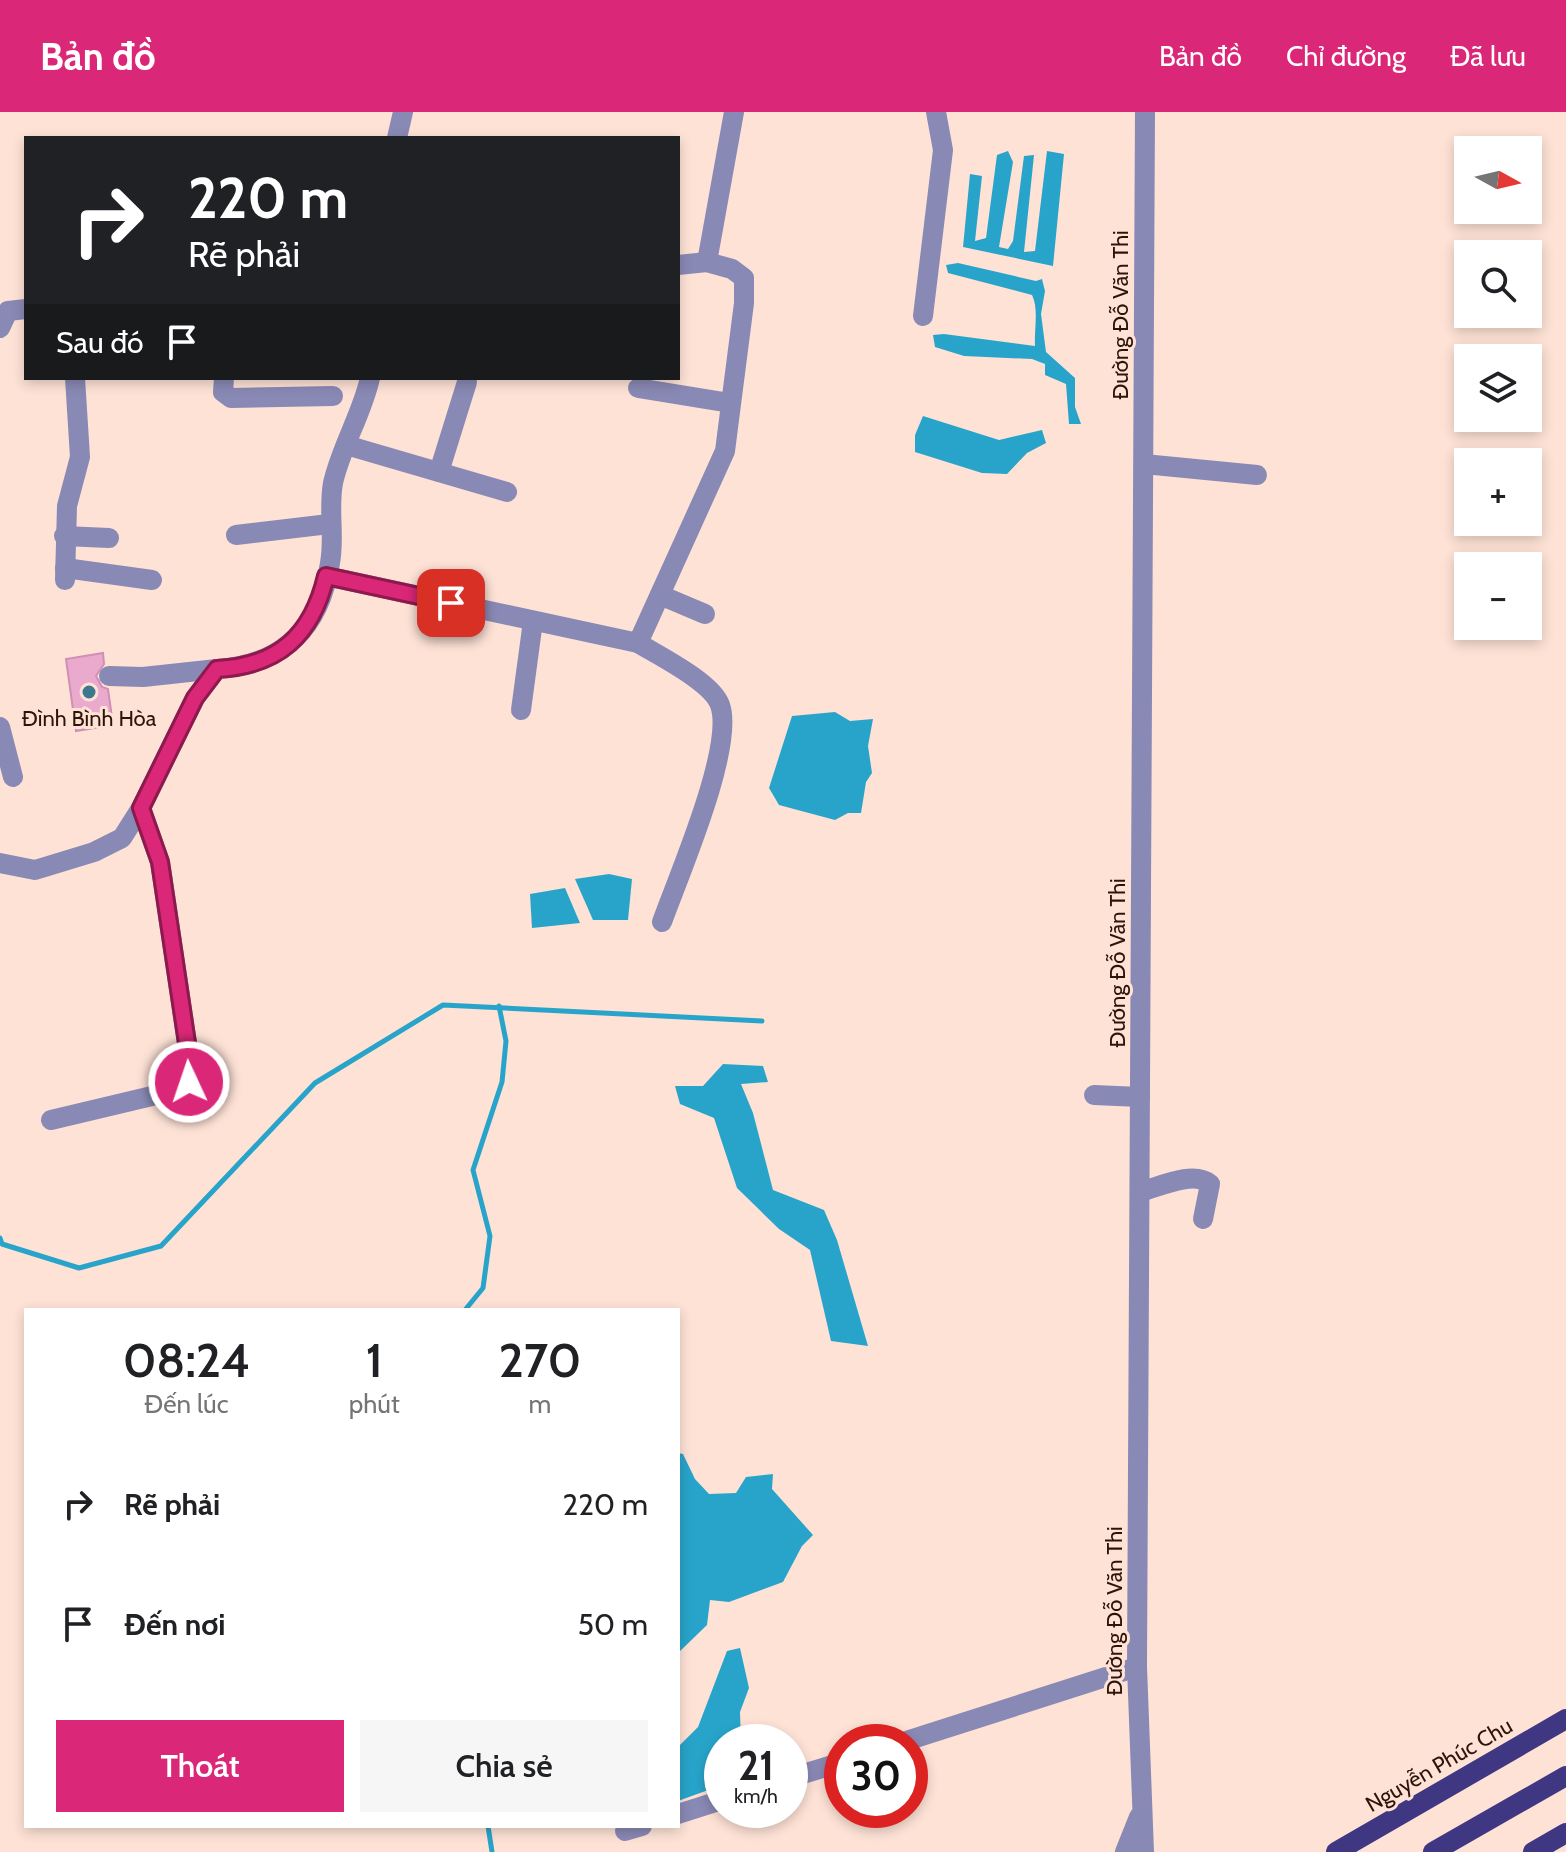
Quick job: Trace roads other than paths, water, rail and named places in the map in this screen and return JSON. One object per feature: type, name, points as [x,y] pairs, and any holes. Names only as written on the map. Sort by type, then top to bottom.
[{"type":"main road","name":"Nguyễn Phúc Chu","points":[[1336,1852],[1566,1719]]},
{"type":"main road","points":[[1433,1852],[1566,1776]]},
{"type":"main road","points":[[1533,1852],[1566,1833]]},
{"type":"street","points":[[403,112],[404,136]]},
{"type":"street","points":[[707,262],[719,210],[734,112]]},
{"type":"street","points":[[923,316],[943,150],[936,112]]},
{"type":"street","name":"Đường Đỗ Văn Thi","points":[[1144,1852],[1140,1813],[1137,1667],[1145,112]]},
{"type":"street","points":[[638,643],[725,451],[744,303],[744,278],[732,269],[707,262],[680,265]]},
{"type":"street","points":[[0,328],[8,311],[24,309]]},
{"type":"street","points":[[75,380],[80,457],[70,488],[64,536],[65,574],[152,580]]},
{"type":"street","points":[[224,380],[223,392],[231,398],[333,396]]},
{"type":"street","points":[[109,676],[143,677],[249,667],[288,647],[319,605],[331,552],[329,524],[334,480],[369,380]]},
{"type":"street","points":[[439,472],[467,382]]},
{"type":"street","points":[[638,388],[730,403]]},
{"type":"street","points":[[346,445],[507,492]]},
{"type":"street","points":[[1144,464],[1257,475]]},
{"type":"street","points":[[236,535],[329,524]]},
{"type":"street","points":[[64,536],[109,538]]},
{"type":"street","points":[[326,576],[638,643],[693,677],[720,703],[723,723],[717,766],[662,922]]},
{"type":"street","points":[[660,595],[705,614]]},
{"type":"street","points":[[521,710],[533,621]]},
{"type":"street","points":[[0,863],[35,870],[112,845],[122,838],[141,808],[195,698],[217,669]]},
{"type":"street","points":[[0,727],[13,777]]},
{"type":"street","points":[[51,1120],[173,1091],[189,1082],[191,1070],[160,862],[141,808]]},
{"type":"street","points":[[1094,1095],[1140,1097]]},
{"type":"street","points":[[1140,1192],[1179,1180],[1205,1179],[1210,1184],[1203,1219]]},
{"type":"street","points":[[928,1734],[1137,1667]]},
{"type":"street","points":[[680,1813],[704,1806]]},
{"type":"street","name":"Đường Đỗ Văn Thi","points":[[1125,1852],[1140,1813]]},
{"type":"water","points":[[1008,151],[1013,162],[999,247],[1008,249],[1013,241],[1024,156],[1034,155],[1024,252],[1035,251],[1047,151],[1064,154],[1053,266],[963,247],[970,174],[982,176],[975,241],[986,238],[997,155]]},
{"type":"water","points":[[958,263],[1036,281],[1042,279],[1045,291],[1041,314],[1046,352],[1075,378],[1075,407],[1081,424],[1069,424],[1066,384],[1045,375],[1045,364],[1032,359],[964,356],[935,347],[933,335],[944,334],[1035,346],[1036,313],[1032,295],[948,273],[946,265]]},
{"type":"water","points":[[923,416],[999,440],[1042,430],[1046,443],[1027,453],[1007,474],[982,473],[915,452],[915,435]]},
{"type":"water","points":[[835,712],[850,721],[873,719],[868,746],[872,773],[866,782],[861,813],[848,813],[835,820],[779,805],[769,788],[792,716]]},
{"type":"water","points":[[609,874],[632,879],[628,920],[593,920],[575,879]]},
{"type":"water","points":[[565,888],[580,923],[532,928],[530,894]]},
{"type":"water","points":[[723,1064],[763,1066],[768,1082],[741,1084],[753,1113],[773,1190],[824,1210],[837,1240],[868,1346],[831,1341],[810,1250],[779,1229],[737,1188],[714,1118],[680,1104],[675,1086],[703,1086]]},
{"type":"water","points":[[680,1453],[695,1479],[709,1494],[736,1493],[746,1477],[773,1474],[772,1489],[813,1535],[802,1546],[783,1582],[729,1602],[710,1600],[707,1625],[680,1651]]},
{"type":"water","points":[[740,1648],[749,1688],[740,1712],[740,1724],[704,1724],[704,1792],[680,1800],[680,1745],[698,1727],[727,1651]]},
{"type":"waterway","points":[[0,1238],[2,1244],[79,1268],[161,1246],[315,1083],[443,1005],[762,1021]]},
{"type":"waterway","points":[[467,1308],[483,1288],[490,1236],[473,1170],[502,1082],[506,1041],[499,1006]]},
{"type":"waterway","points":[[488,1828],[492,1852]]},
{"type":"place","name":"Đình Bình Hòa","points":[[89,692]]}]
